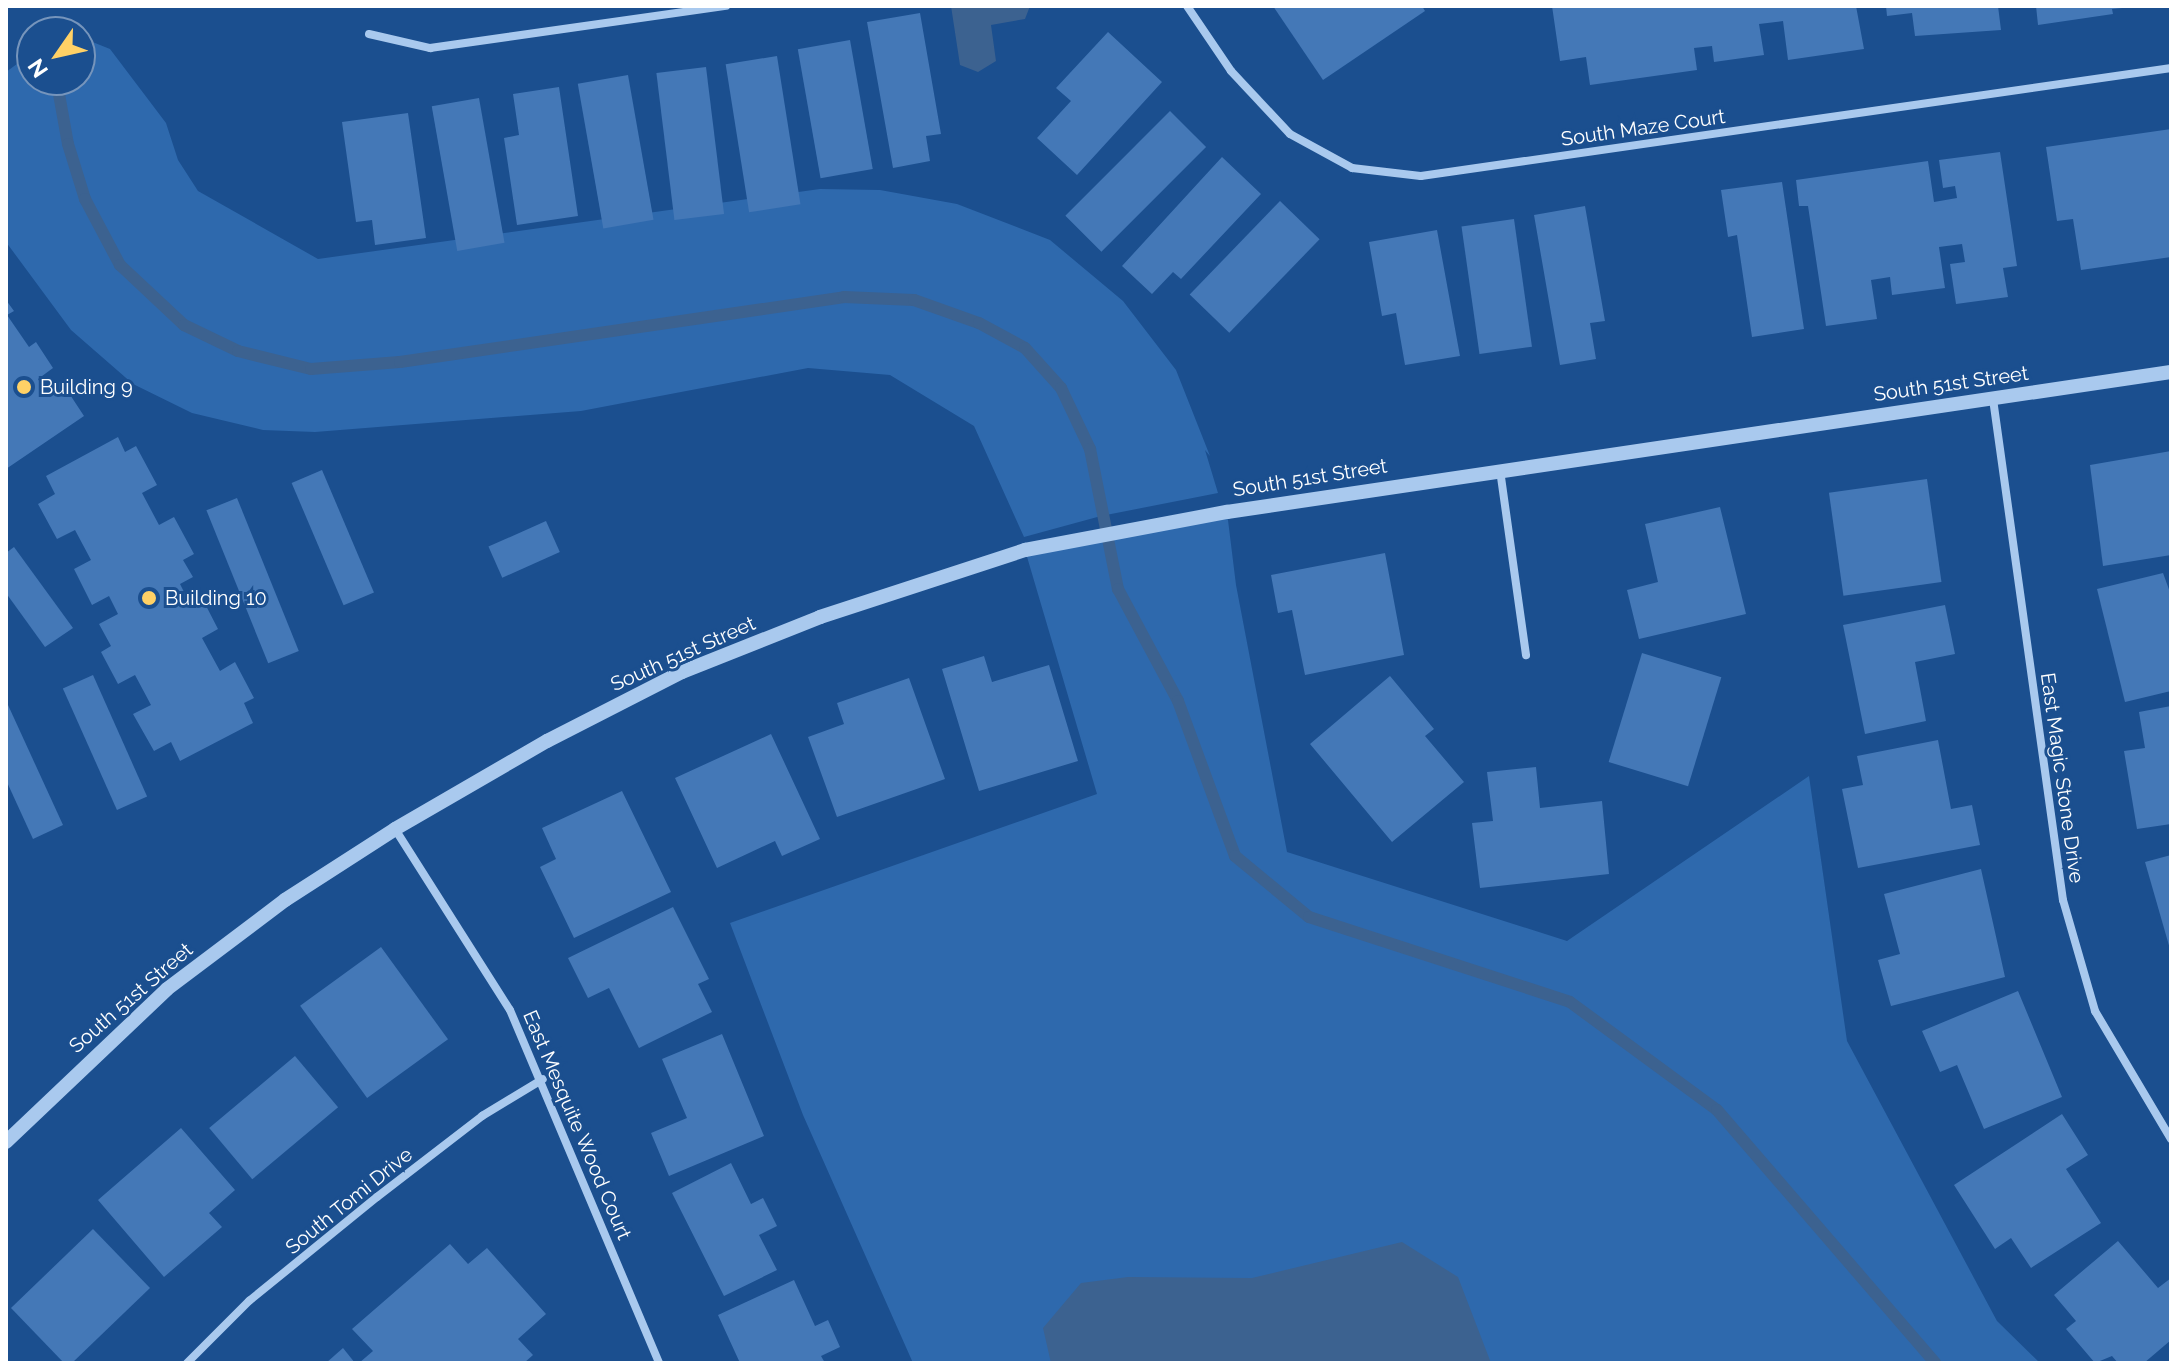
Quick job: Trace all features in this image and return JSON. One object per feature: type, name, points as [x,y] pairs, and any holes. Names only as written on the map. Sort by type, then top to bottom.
[{"type":"street","points":[[369,34],[430,48],[726,6]]},
{"type":"street","name":"South Maze Court","points":[[1187,6],[1231,71],[1290,134],[1352,168],[1421,176],[2171,68]]},
{"type":"street","name":"South 51st Street","points":[[6,1142],[167,989],[285,900],[395,829],[547,741],[682,672],[923,582],[1025,550],[1499,469],[2171,372]]},
{"type":"street","name":"East Magic Stone Drive","points":[[1993,399],[2063,900],[2095,1011],[2171,1139]]},
{"type":"street","points":[[1499,469],[1526,655]]},
{"type":"street","name":"East Mesquite Wood Court","points":[[395,829],[510,1010],[543,1079],[659,1363]]},
{"type":"street","name":"South Tomi Drive","points":[[187,1363],[249,1301],[377,1197],[482,1116],[543,1079]]},
{"type":"shaded area","points":[[951,6],[1030,6],[1025,19],[991,25],[996,61],[978,72],[960,65]]},
{"type":"shaded area","points":[[96,43],[110,49],[166,123],[178,160],[198,191],[318,259],[820,189],[880,190],[957,204],[1050,240],[1123,301],[1176,370],[1210,456],[1205,450],[1218,493],[1101,516],[1024,537],[974,426],[890,375],[808,368],[581,411],[315,432],[263,430],[192,413],[133,384],[71,330],[6,242],[6,72],[16,65],[16,96],[96,96]]},
{"type":"shaded area","points":[[1227,512],[1236,585],[1287,852],[1567,941],[1809,776],[1847,1041],[1997,1321],[2040,1363],[913,1363],[803,1115],[730,923],[1097,794],[1025,550]]},
{"type":"shaded area","points":[[1402,1242],[1458,1277],[1491,1363],[1051,1363],[1043,1328],[1081,1283],[1128,1277],[1252,1278]]},
{"type":"building","points":[[1273,6],[1422,6],[1425,11],[1323,80]]},
{"type":"building","points":[[1552,6],[1856,6],[1864,49],[1788,60],[1783,21],[1759,24],[1764,55],[1714,62],[1712,46],[1694,48],[1697,70],[1590,85],[1586,57],[1560,61]]},
{"type":"building","points":[[1886,6],[1998,6],[2001,30],[1915,36],[1912,13],[1887,16]]},
{"type":"building","points":[[2036,6],[2122,8],[2112,9],[2113,14],[2038,25]]},
{"type":"building","points":[[920,13],[941,134],[926,136],[930,161],[893,168],[867,22]]},
{"type":"building","points":[[1108,32],[1162,82],[1077,175],[1037,138],[1071,101],[1056,88]]},
{"type":"building","points":[[850,40],[873,169],[821,178],[798,49]]},
{"type":"building","points":[[777,56],[800,204],[749,212],[726,64]]},
{"type":"building","points":[[706,67],[724,214],[674,220],[656,73]]},
{"type":"building","points":[[628,75],[654,220],[603,229],[578,84]]},
{"type":"building","points":[[559,87],[578,216],[517,225],[504,138],[519,135],[513,94]]},
{"type":"building","points":[[479,98],[505,243],[457,251],[432,106]]},
{"type":"building","points":[[1170,111],[1206,147],[1101,252],[1065,216]]},
{"type":"building","points":[[408,113],[426,238],[375,245],[372,220],[356,222],[342,122]]},
{"type":"building","points":[[2171,129],[2171,257],[2081,270],[2073,219],[2057,221],[2046,147]]},
{"type":"building","points":[[2000,152],[2017,266],[2003,268],[2008,297],[1956,304],[1950,264],[1965,262],[1962,244],[1939,247],[1945,288],[1892,295],[1890,277],[1871,280],[1877,319],[1826,326],[1808,206],[1799,206],[1796,180],[1928,161],[1934,202],[1957,198],[1955,186],[1943,188],[1939,160]]},
{"type":"building","points":[[1222,157],[1261,194],[1181,279],[1173,272],[1152,294],[1122,266]]},
{"type":"building","points":[[1782,182],[1804,329],[1752,337],[1737,235],[1728,237],[1721,190]]},
{"type":"building","points":[[1280,201],[1320,239],[1229,333],[1190,295]]},
{"type":"building","points":[[1585,206],[1605,321],[1590,323],[1596,359],[1560,365],[1534,215]]},
{"type":"building","points":[[1514,219],[1532,347],[1479,354],[1462,226]]},
{"type":"building","points":[[1437,230],[1460,356],[1405,365],[1396,313],[1382,316],[1369,242]]},
{"type":"building","name":"Building 9","points":[[6,300],[14,311],[7,315],[29,347],[36,342],[53,368],[38,379],[46,392],[61,381],[84,416],[6,469]]},
{"type":"building","name":"Building 10","points":[[118,437],[125,452],[136,446],[157,485],[142,493],[159,525],[174,517],[194,554],[183,560],[193,577],[180,584],[188,600],[200,594],[218,629],[202,638],[220,671],[235,662],[254,698],[244,703],[253,723],[180,761],[171,742],[154,751],[133,714],[151,705],[135,675],[118,684],[101,652],[111,646],[99,624],[118,614],[109,596],[92,605],[74,569],[91,560],[75,530],[57,539],[38,504],[55,494],[46,476]]},
{"type":"building","points":[[2171,451],[2171,555],[2103,566],[2090,465]]},
{"type":"building","points":[[322,470],[374,592],[344,605],[292,483]]},
{"type":"building","points":[[1927,479],[1941,582],[1843,596],[1829,493]]},
{"type":"building","points":[[237,498],[299,651],[268,663],[206,510]]},
{"type":"building","points":[[1720,507],[1746,614],[1639,639],[1627,590],[1658,582],[1645,524]]},
{"type":"building","points":[[546,521],[560,552],[502,578],[488,547]]},
{"type":"building","points":[[14,547],[73,628],[45,647],[6,593],[6,553]]},
{"type":"building","points":[[1385,553],[1404,655],[1305,675],[1292,610],[1278,613],[1271,575]]},
{"type":"building","points":[[2163,573],[2171,595],[2171,691],[2125,702],[2097,589]]},
{"type":"building","points":[[1945,605],[1955,654],[1915,662],[1926,721],[1865,734],[1843,625]]},
{"type":"building","points":[[1642,653],[1721,677],[1688,786],[1609,762]]},
{"type":"building","points":[[984,656],[992,682],[1049,665],[1078,761],[979,791],[942,669]]},
{"type":"building","points":[[93,675],[147,797],[117,810],[63,688]]},
{"type":"building","points":[[1390,676],[1434,729],[1425,736],[1464,782],[1392,842],[1310,744]]},
{"type":"building","points":[[909,678],[945,779],[837,817],[808,737],[844,724],[837,703]]},
{"type":"building","points":[[8,705],[63,825],[33,839],[6,780]]},
{"type":"building","points":[[2171,706],[2171,824],[2137,829],[2124,751],[2145,748],[2139,712]]},
{"type":"building","points":[[771,734],[820,839],[782,856],[775,841],[717,868],[675,778]]},
{"type":"building","points":[[1938,740],[1951,809],[1972,805],[1980,845],[1858,868],[1842,789],[1863,785],[1857,756]]},
{"type":"building","points":[[1536,767],[1540,808],[1602,801],[1609,874],[1480,888],[1472,823],[1493,821],[1487,772]]},
{"type":"building","points":[[622,791],[671,892],[574,938],[540,867],[556,859],[542,828]]},
{"type":"building","points":[[2171,855],[2171,949],[2170,949],[2145,862]]},
{"type":"building","points":[[1981,869],[2005,977],[1891,1006],[1878,960],[1900,954],[1884,894]]},
{"type":"building","points":[[673,907],[709,979],[698,984],[712,1012],[639,1048],[609,988],[588,998],[568,958]]},
{"type":"building","points":[[381,947],[448,1039],[367,1098],[300,1006]]},
{"type":"building","points":[[2018,991],[2062,1097],[1984,1129],[1957,1065],[1940,1072],[1922,1031]]},
{"type":"building","points":[[722,1034],[764,1136],[669,1176],[651,1133],[687,1118],[662,1059]]},
{"type":"building","points":[[295,1056],[338,1107],[252,1179],[209,1128]]},
{"type":"building","points":[[2062,1114],[2088,1155],[2066,1169],[2101,1223],[2031,1268],[2011,1238],[1995,1249],[1954,1185]]},
{"type":"building","points":[[181,1128],[235,1190],[209,1213],[222,1227],[164,1277],[98,1200]]},
{"type":"building","points":[[731,1163],[751,1204],[763,1198],[777,1226],[759,1235],[777,1270],[724,1296],[672,1193]]},
{"type":"building","points":[[93,1229],[150,1288],[72,1363],[64,1363],[11,1308]]},
{"type":"building","points":[[2118,1241],[2158,1288],[2171,1278],[2171,1340],[2144,1363],[2118,1363],[2112,1356],[2095,1363],[2066,1329],[2076,1321],[2054,1295]]},
{"type":"building","points":[[450,1244],[468,1264],[487,1248],[546,1314],[518,1339],[533,1355],[524,1363],[359,1363],[373,1351],[352,1329]]},
{"type":"building","points":[[794,1280],[815,1326],[828,1320],[840,1347],[821,1356],[825,1363],[740,1363],[718,1315]]},
{"type":"building","points":[[343,1348],[355,1363],[326,1363]]},
{"type":"waterway","points":[[59,96],[68,144],[85,199],[120,265],[184,325],[238,351],[311,369],[400,362],[844,297],[914,300],[979,323],[1025,348],[1061,388],[1090,449],[1118,589],[1178,701],[1235,856],[1309,917],[1570,1002],[1717,1110],[1935,1363]]},
{"type":"place","name":"Building 9","points":[[24,387]]},
{"type":"place","name":"Building 10","points":[[149,598]]}]
